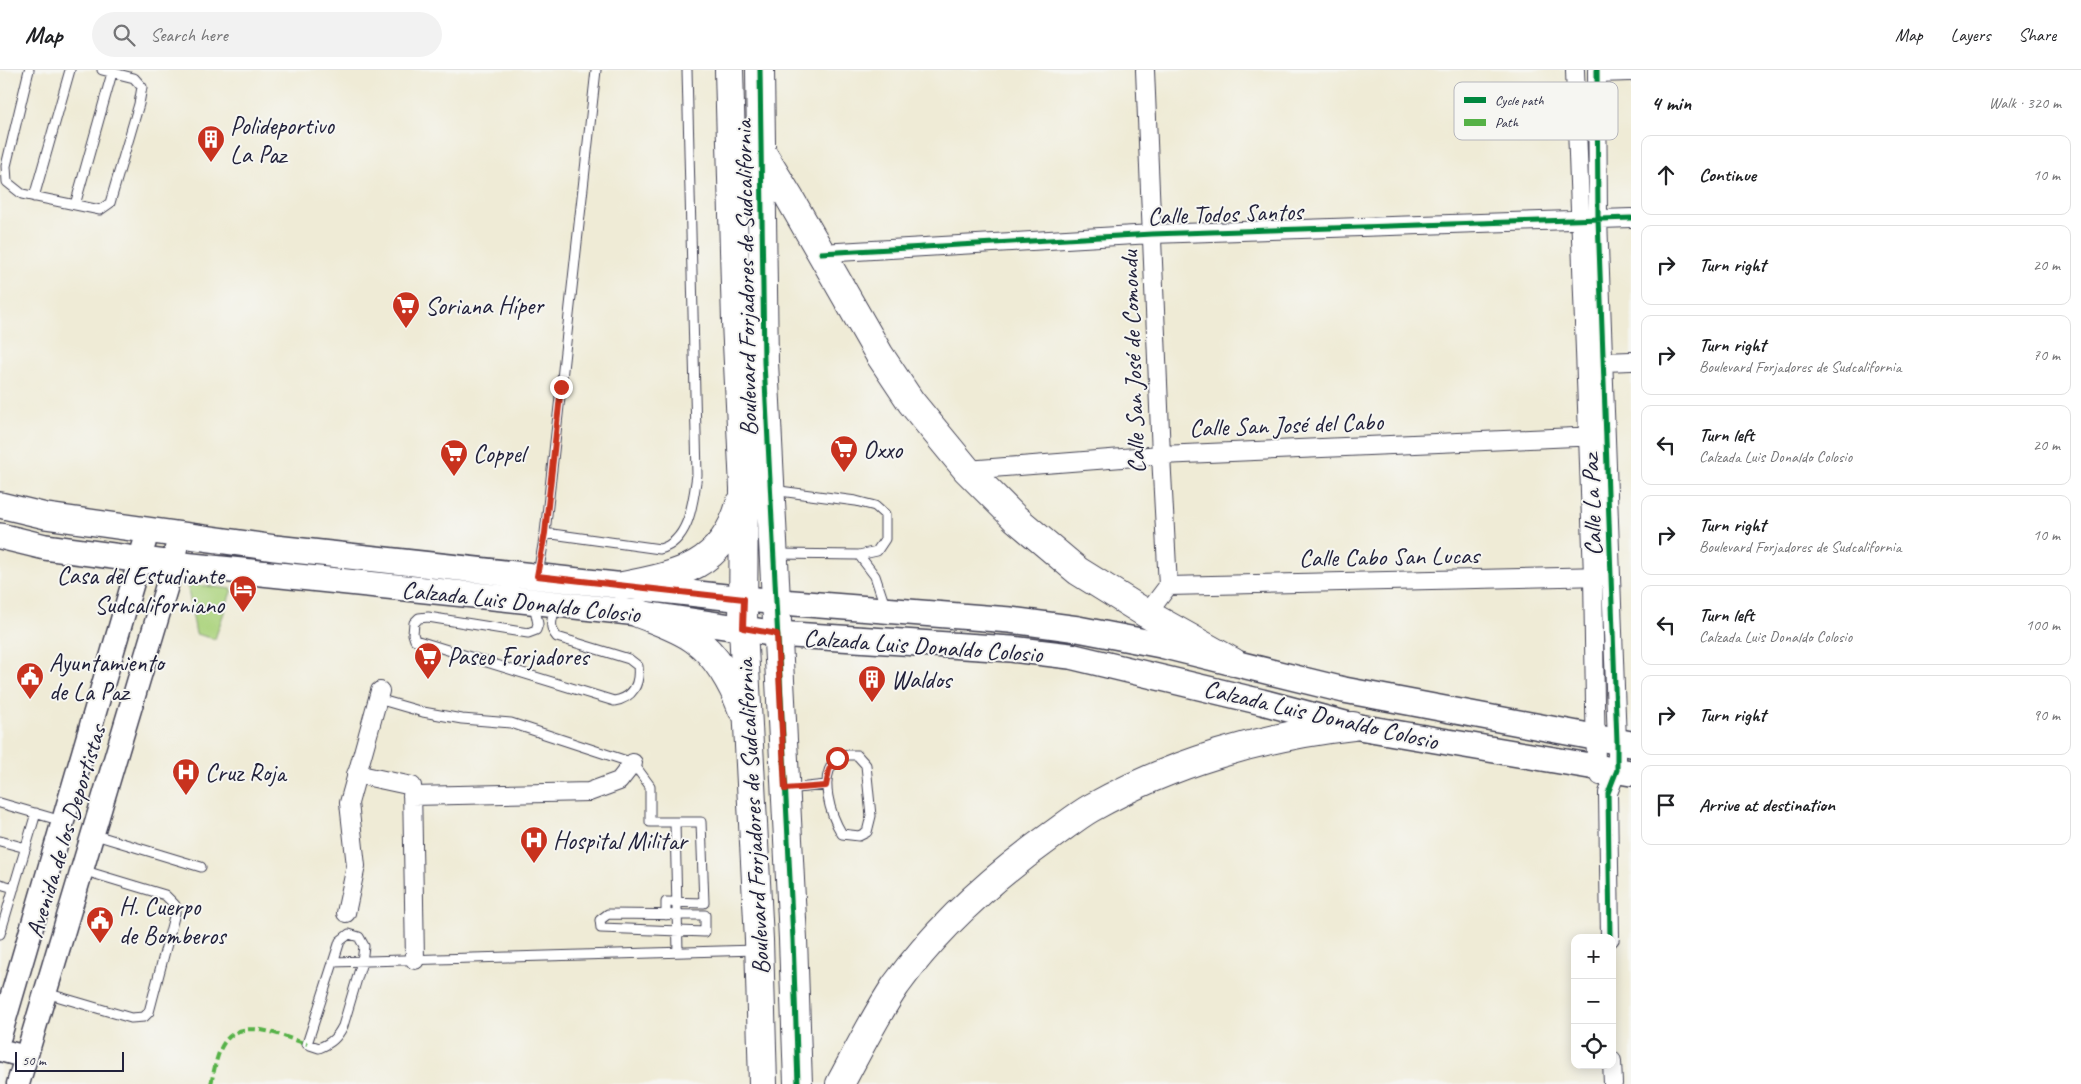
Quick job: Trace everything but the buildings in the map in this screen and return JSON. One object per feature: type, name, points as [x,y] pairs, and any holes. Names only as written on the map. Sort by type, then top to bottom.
[{"type":"main road","name":"Boulevard Forjadores de Sudcalifornia","points":[[729,70],[736,322],[757,489],[773,554],[793,939],[798,1084]]},
{"type":"main road","name":"Boulevard Forjadores de Sudcalifornia","points":[[760,70],[764,362],[757,489],[744,599],[743,628],[759,945],[763,1084]]},
{"type":"main road","points":[[760,151],[879,354],[911,402],[967,470],[1015,518],[1078,571],[1147,614],[1233,662]]},
{"type":"main road","points":[[734,228],[740,234],[748,233],[761,191]]},
{"type":"main road","points":[[736,322],[746,314],[751,314],[755,317],[764,362]]},
{"type":"main road","points":[[623,586],[663,578],[697,565],[718,548],[757,489]]},
{"type":"main road","name":"Calzada Luis Donaldo Colosio","points":[[0,505],[46,516],[275,548],[744,599],[886,612],[1010,620],[1078,629],[1161,645],[1344,690],[1615,741]]},
{"type":"main road","name":"Calzada Luis Donaldo Colosio","points":[[0,536],[45,547],[173,564],[545,602],[777,634],[1011,649],[1070,656],[1353,726],[1615,770]]},
{"type":"main road","points":[[503,598],[530,590],[535,584],[537,576]]},
{"type":"main road","points":[[638,614],[680,630],[696,640],[733,685],[748,724]]},
{"type":"main road","points":[[840,1084],[896,986],[958,912],[1016,861],[1082,814],[1129,789],[1166,773],[1246,745],[1353,726]]},
{"type":"main road","points":[[759,945],[793,939]]},
{"type":"street","name":"Calle San José de Comondu","points":[[1145,70],[1168,586]]},
{"type":"street","points":[[1597,72],[1631,72]]},
{"type":"street","name":"Calle La Paz","points":[[1577,140],[1593,576],[1615,741]]},
{"type":"street","name":"Calle La Paz","points":[[1597,140],[1598,218],[1612,576],[1623,656],[1615,741],[1615,770],[1608,794],[1610,934]]},
{"type":"street","name":"Calle Todos Santos","points":[[821,253],[1152,234],[1631,218]]},
{"type":"street","points":[[1604,362],[1631,361]]},
{"type":"street","name":"Calle San José del Cabo","points":[[967,470],[1161,455],[1607,436]]},
{"type":"street","name":"Avenida de los Deportistas","points":[[0,1035],[148,531]]},
{"type":"street","name":"Avenida de los Deportistas","points":[[18,1084],[173,564],[179,536]]},
{"type":"street","name":"Calle Cabo San Lucas","points":[[1168,586],[1612,576]]},
{"type":"street","points":[[1147,614],[1168,586]]},
{"type":"street","points":[[346,914],[356,866],[349,803],[379,695]]},
{"type":"street","points":[[91,728],[121,738]]},
{"type":"street","points":[[412,796],[589,792],[619,781],[633,763]]},
{"type":"street","points":[[356,774],[412,786],[415,960]]},
{"type":"street","points":[[66,811],[100,809]]},
{"type":"street","points":[[42,894],[72,903]]},
{"type":"street","points":[[23,959],[52,969]]},
{"type":"street","points":[[0,1050],[26,1057]]},
{"type":"street","points":[[1612,1069],[1613,1084]]},
{"type":"lane","points":[[29,70],[6,166],[7,182],[22,194],[100,210],[110,204],[139,104],[142,87],[134,78],[102,70]]},
{"type":"lane","points":[[34,197],[70,70]]},
{"type":"lane","points":[[537,576],[545,533],[596,70]]},
{"type":"lane","points":[[545,533],[660,549],[669,547],[676,542],[691,513],[697,475],[687,70]]},
{"type":"lane","points":[[75,205],[112,73]]},
{"type":"lane","points":[[757,489],[856,501],[875,506],[885,515],[885,539],[877,551],[859,555],[773,554]]},
{"type":"lane","points":[[859,555],[875,576],[886,612]]},
{"type":"lane","points":[[545,602],[552,632],[557,637],[629,659],[638,666],[639,675],[636,686],[630,696],[623,700],[609,699],[415,640],[413,634],[414,623],[419,618],[428,617],[528,633],[536,630],[545,602]]},
{"type":"lane","points":[[379,695],[423,712],[462,719],[511,723],[633,763],[650,786],[650,822],[701,822],[704,902],[666,902],[666,915]]},
{"type":"lane","points":[[857,755],[866,765],[871,816],[867,832],[859,836],[842,834],[834,821],[826,786],[829,770],[837,758],[857,755]]},
{"type":"lane","points":[[785,789],[826,786]]},
{"type":"lane","points":[[0,803],[36,813],[66,811]]},
{"type":"lane","points":[[1,929],[36,813]]},
{"type":"lane","points":[[675,823],[678,952]]},
{"type":"lane","points":[[92,834],[202,867]]},
{"type":"lane","points":[[0,841],[26,848]]},
{"type":"lane","points":[[45,993],[131,1018],[144,1017],[149,1012],[175,913],[175,905],[165,895],[82,870]]},
{"type":"lane","points":[[0,884],[14,888]]},
{"type":"lane","points":[[608,914],[677,915],[705,915],[705,932],[601,928],[600,920],[608,914]]},
{"type":"lane","points":[[349,934],[359,937],[364,946],[362,962],[343,1026],[338,1036],[330,1043],[319,1048],[307,1044],[333,962],[340,941],[349,934]]},
{"type":"lane","points":[[333,962],[678,952],[759,945]]},
{"type":"green space","points":[[187,584],[232,589],[215,639],[196,634]]},
{"type":"marked path","points":[[211,1084],[222,1046],[230,1036],[239,1031],[261,1030],[307,1044]]},
{"type":"cycle path","points":[[760,70],[764,362],[793,939],[798,1084]]},
{"type":"cycle path","points":[[1597,70],[1597,82]]},
{"type":"cycle path","points":[[1597,140],[1598,218],[1617,742],[1617,770],[1608,793],[1610,934]]},
{"type":"cycle path","points":[[821,253],[1152,234],[1631,218]]},
{"type":"place","name":"Polideportivo La Paz","points":[[211,163]]},
{"type":"place","name":"Soriana Híper","points":[[406,329]]},
{"type":"place","name":"Oxxo","points":[[844,473]]},
{"type":"place","name":"Coppel","points":[[454,477]]},
{"type":"place","name":"Casa del Estudiante Sudcaliforniano","points":[[243,613]]},
{"type":"place","name":"Paseo Forjadores","points":[[428,680]]},
{"type":"place","name":"Ayuntamiento de La Paz","points":[[30,700]]},
{"type":"place","name":"Waldos","points":[[872,703]]},
{"type":"place","name":"Cruz Roja","points":[[186,796]]},
{"type":"place","name":"Hospital Militar","points":[[534,864]]},
{"type":"place","name":"H. Cuerpo de Bomberos","points":[[100,944]]},
{"type":"route","points":[[561,387],[545,533],[537,576],[744,599],[743,628],[777,634],[785,789],[826,786],[829,770],[837,758]]}]
